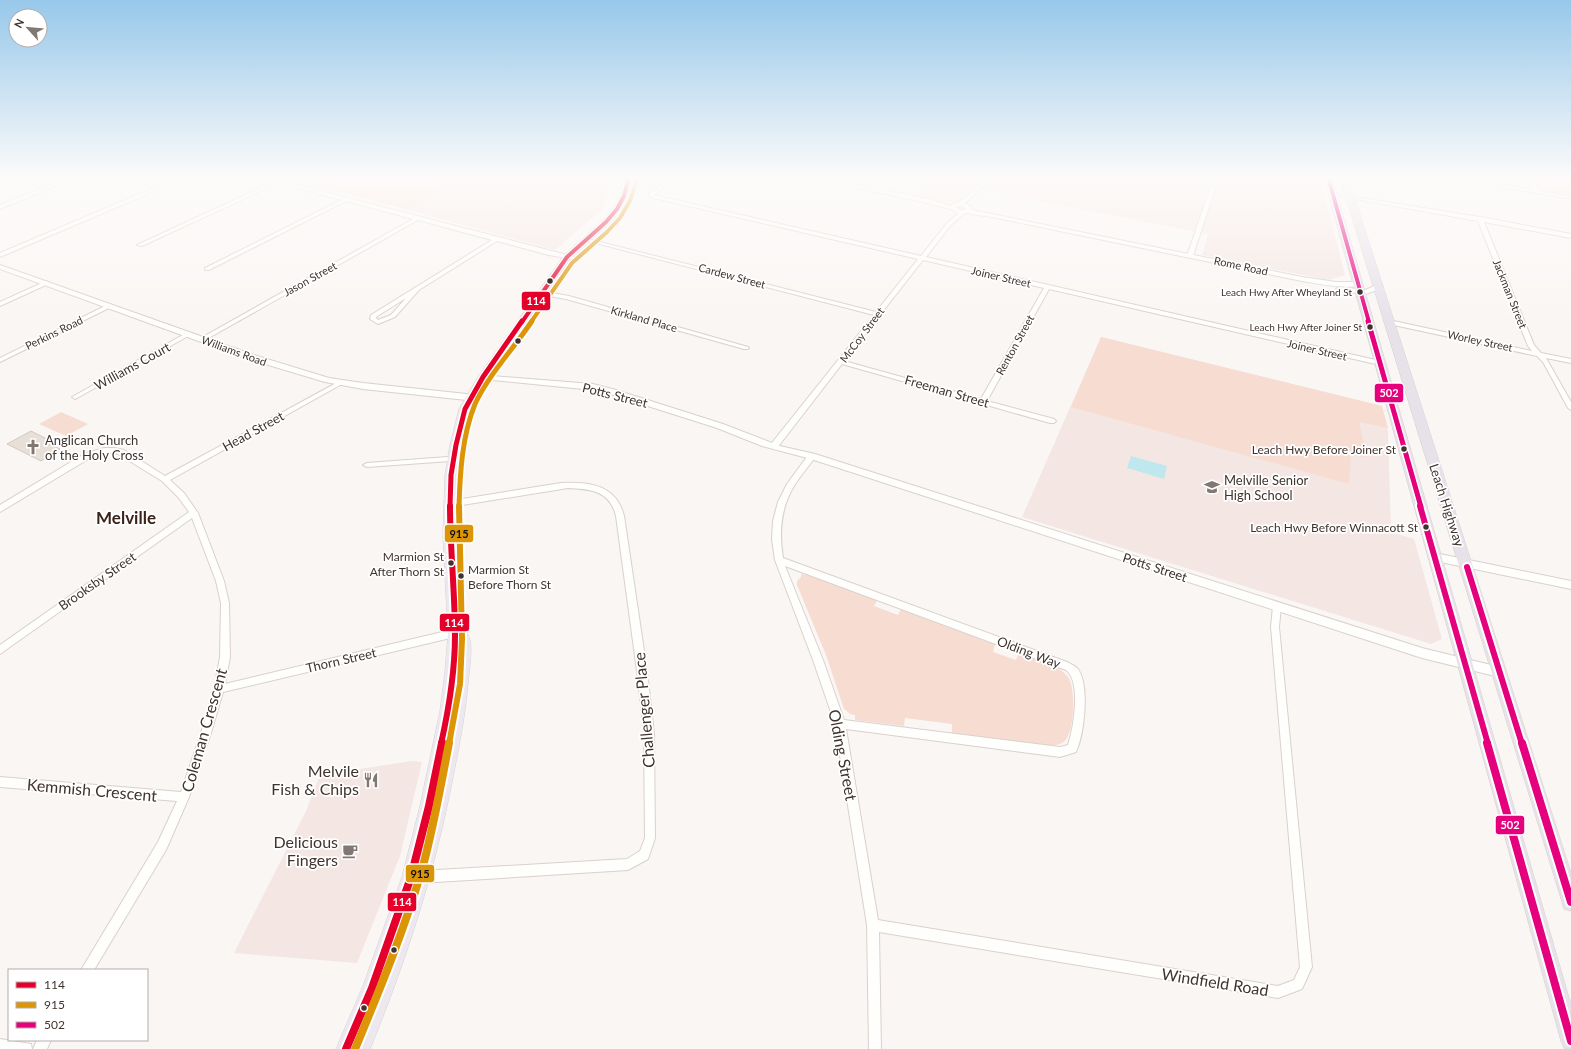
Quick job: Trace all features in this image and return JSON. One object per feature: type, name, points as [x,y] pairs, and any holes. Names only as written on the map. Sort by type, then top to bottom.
[{"type":"highway","name":"Leach Highway","points":[[1341,226],[1571,1041]]},
{"type":"highway","name":"Leach Highway","points":[[1359,226],[1571,902]]},
{"type":"main road","points":[[346,1049],[416,877],[437,818],[458,710],[463,669],[459,632],[458,535],[454,504],[459,429],[473,398],[543,293],[570,257],[602,226]]},
{"type":"main road","points":[[589,239],[606,226]]},
{"type":"main road","points":[[359,1049],[385,988],[416,877]]},
{"type":"street","points":[[0,256],[71,226]]},
{"type":"street","points":[[140,245],[181,226]]},
{"type":"street","points":[[207,269],[292,226]]},
{"type":"street","name":"Jason Street","points":[[203,339],[404,226]]},
{"type":"street","points":[[448,226],[570,257]]},
{"type":"street","name":"Joiner Street","points":[[777,226],[1380,363]]},
{"type":"street","name":"McCoy Street","points":[[775,444],[947,226]]},
{"type":"street","name":"Rome Road","points":[[1045,226],[1302,279],[1326,286],[1359,288]]},
{"type":"street","points":[[1190,256],[1200,226]]},
{"type":"street","name":"Jackman Street","points":[[1483,226],[1531,346],[1546,361],[1571,408]]},
{"type":"street","points":[[1517,226],[1571,236]]},
{"type":"street","points":[[416,290],[393,316],[378,322],[373,318],[373,316],[496,239]]},
{"type":"street","name":"Cardew Street","points":[[589,239],[877,314]]},
{"type":"street","name":"Williams Road","points":[[0,266],[264,362],[340,383],[473,398]]},
{"type":"street","points":[[0,304],[46,283]]},
{"type":"street","points":[[1359,288],[1370,292],[1378,286]]},
{"type":"street","name":"Renton Street","points":[[983,402],[1047,288]]},
{"type":"street","name":"Kirkland Place","points":[[543,293],[567,297],[746,348]]},
{"type":"street","name":"Perkins Road","points":[[0,360],[109,306]]},
{"type":"street","name":"Worley Street","points":[[1389,322],[1571,361]]},
{"type":"street","name":"Williams Court","points":[[75,397],[188,334]]},
{"type":"street","name":"Freeman Street","points":[[841,362],[1052,421]]},
{"type":"street","name":"Potts Street","points":[[486,378],[600,389],[720,426],[735,433],[775,444],[799,454],[812,456],[1422,653],[1499,672]]},
{"type":"street","name":"Head Street","points":[[165,479],[340,383]]},
{"type":"street","name":"Coleman Crescent","points":[[0,509],[87,456],[104,450],[121,452],[165,479],[181,495],[194,513],[220,581],[225,603],[225,657],[219,689],[184,797],[162,846],[88,969]]},
{"type":"street","name":"Olding Street","points":[[812,456],[790,486],[782,502],[777,521],[776,539],[779,560],[818,660],[840,724],[873,925],[875,1049]]},
{"type":"street","points":[[367,465],[457,458]]},
{"type":"street","name":"Challenger Place","points":[[416,877],[628,864],[644,855],[650,838],[648,727],[622,531],[616,504],[601,491],[576,485],[561,486],[454,504]]},
{"type":"street","name":"Brooksby Street","points":[[0,650],[194,513]]},
{"type":"street","points":[[1435,558],[1571,585]]},
{"type":"street","name":"Olding Way","points":[[779,560],[1064,665],[1075,673],[1080,685],[1076,738],[1072,749],[1060,752],[840,724]]},
{"type":"street","name":"Windfield Road","points":[[873,925],[1278,992],[1298,985],[1306,967],[1275,627],[1278,606]]},
{"type":"street","name":"Thorn Street","points":[[219,689],[459,632]]},
{"type":"street","name":"Kemmish Crescent","points":[[0,782],[184,797]]},
{"type":"street","points":[[0,1045],[26,1049]]},
{"type":"shaded area","points":[[467,226],[583,226],[555,250]]},
{"type":"shaded area","points":[[1167,226],[1332,226],[1345,275],[1329,280],[1202,255],[1208,234]]},
{"type":"shaded area","name":"Melville Senior High School","points":[[1101,337],[1382,406],[1388,431],[1391,532],[1414,539],[1442,639],[1431,644],[1022,517]]},
{"type":"shaded area","points":[[1101,337],[1382,406],[1388,428],[1359,422],[1367,457],[1351,455],[1349,484],[1071,407]]},
{"type":"shaded area","points":[[61,412],[88,424],[66,436],[39,424]]},
{"type":"shaded area","points":[[801,574],[811,576],[877,600],[874,606],[898,615],[901,609],[995,644],[993,652],[1016,660],[1019,653],[1058,668],[1068,677],[1071,682],[1073,717],[1067,738],[1061,743],[1048,746],[952,733],[952,724],[905,718],[904,726],[855,720],[855,715],[850,714],[844,709],[826,655],[797,585],[797,581],[801,577]]},
{"type":"shaded area","points":[[412,761],[422,762],[400,856],[357,963],[234,953],[306,811],[320,775]]},
{"type":"water","points":[[1131,456],[1167,466],[1164,479],[1127,468]]},
{"type":"building","name":"Anglican Church of the Holy Cross","points":[[31,431],[49,440],[45,442],[60,449],[41,461],[7,444]]},
{"type":"transit line","name":"114","points":[[346,1049],[372,988],[411,877],[429,806],[448,711],[453,672],[455,634],[450,536],[451,475],[456,445],[465,409],[483,377],[567,257],[602,226]]},
{"type":"transit line","name":"915","points":[[355,1049],[396,945],[422,867],[437,809],[454,718],[461,672],[462,639],[458,509],[464,445],[472,413],[487,384],[565,272],[572,263],[613,226]]},
{"type":"transit line","name":"502","points":[[1342,226],[1571,1041]]},
{"type":"transit line","name":"502","points":[[1467,567],[1571,902]]},
{"type":"place","name":"Leach Hwy After Wheyland St","points":[[1360,292]]},
{"type":"place","name":"Leach Hwy After Joiner St","points":[[1370,327]]},
{"type":"place","name":"Anglican Church of the Holy Cross","points":[[33,447]]},
{"type":"place","name":"Leach Hwy Before Joiner St","points":[[1404,449]]},
{"type":"place","name":"Melville Senior High School","points":[[1212,487]]},
{"type":"place","name":"Leach Hwy Before Winnacott St","points":[[1426,527]]},
{"type":"place","name":"Marmion St After Thorn St","points":[[451,563]]},
{"type":"place","name":"Marmion St Before Thorn St","points":[[461,576]]},
{"type":"place","name":"Melvile Fish & Chips","points":[[371,780]]},
{"type":"place","name":"Delicious Fingers","points":[[350,851]]},
{"type":"district","name":"Melville","points":[[126,518]]}]
